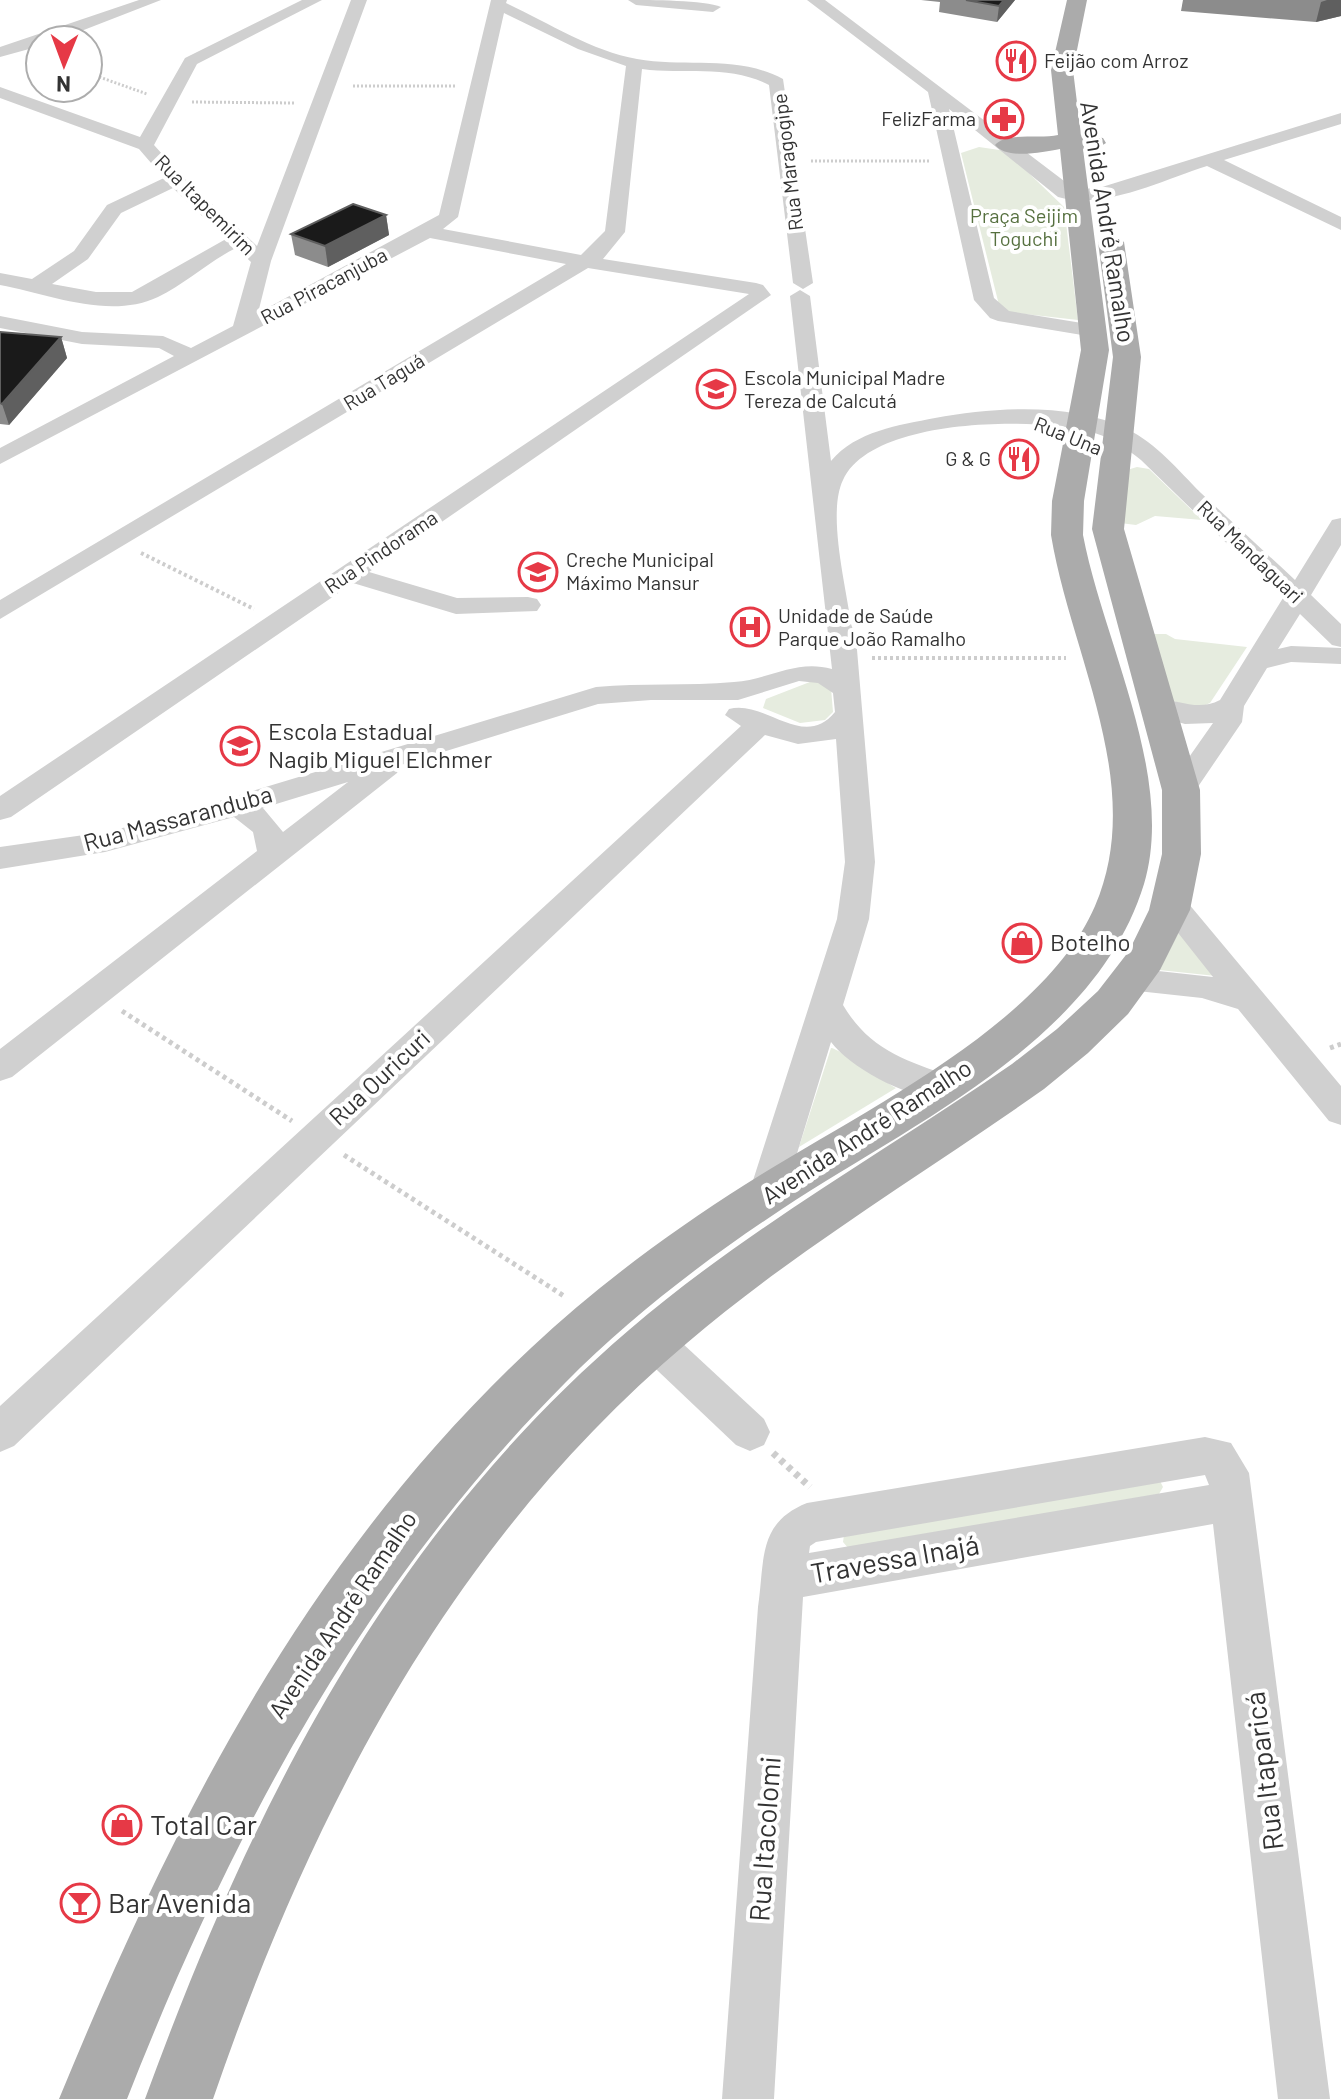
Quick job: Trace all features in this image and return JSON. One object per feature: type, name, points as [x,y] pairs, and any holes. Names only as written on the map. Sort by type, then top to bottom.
[{"type":"main road","name":"Avenida André Ramalho","points":[[1077,0],[1062,70],[1068,140],[1094,331],[1094,370],[1110,443]]},
{"type":"main road","points":[[1087,57],[1099,0]]},
{"type":"main road","name":"Avenida André Ramalho","points":[[179,2099],[260,1887],[298,1805],[380,1659],[422,1596],[512,1483],[653,1341],[738,1276],[1051,1062],[1096,1023],[1112,964],[1118,899],[1133,843],[1133,788],[1069,546],[1087,514],[1110,443],[1127,348],[1093,135],[1068,140]]},
{"type":"main road","points":[[1004,143],[1040,146],[1068,140]]},
{"type":"main road","name":"Avenida André Ramalho","points":[[93,2099],[156,1942],[197,1855],[282,1701],[369,1568],[459,1456],[552,1360],[647,1279],[766,1196],[1024,1030],[1073,978],[1112,964],[1172,905],[1183,856],[1181,790],[1114,563],[1087,514]]},
{"type":"main road","points":[[1118,899],[1141,898],[1172,905]]},
{"type":"street","points":[[86,24],[153,0]]},
{"type":"street","name":"Rua Itapemirim","points":[[261,261],[175,180],[145,145],[187,66],[198,55],[314,0]]},
{"type":"street","points":[[636,0],[713,7]]},
{"type":"street","points":[[815,0],[936,90],[1055,187],[1076,196],[1104,192],[1341,118]]},
{"type":"street","points":[[243,329],[261,261],[326,94],[354,2]]},
{"type":"street","name":"Rua Maragogipe","points":[[499,3],[634,64],[731,69],[771,79],[781,90],[798,248],[781,288],[815,419],[838,624],[845,658],[860,862],[853,919],[766,1196]]},
{"type":"street","name":"Rua Piracanjuba","points":[[0,457],[427,232],[452,210],[499,3]]},
{"type":"street","points":[[1,52],[24,45]]},
{"type":"street","name":"Rua Taguá","points":[[0,611],[607,246],[615,232],[634,64]]},
{"type":"street","points":[[936,90],[981,292],[988,304],[1005,317],[1094,331]]},
{"type":"street","points":[[0,92],[145,145]]},
{"type":"street","points":[[953,158],[965,144],[1004,143]]},
{"type":"street","points":[[1207,159],[1341,224]]},
{"type":"street","points":[[35,286],[81,255],[114,209],[175,180]]},
{"type":"street","points":[[427,232],[585,262],[781,288]]},
{"type":"street","points":[[98,339],[136,298],[172,279],[215,249],[239,240]]},
{"type":"street","name":"Rua Maragogipe","points":[[781,288],[798,248]]},
{"type":"street","points":[[0,279],[136,298]]},
{"type":"street","name":"Rua Pindorama","points":[[0,810],[781,288]]},
{"type":"street","points":[[0,322],[98,339],[163,342],[190,356]]},
{"type":"street","name":"Rua Una","points":[[824,501],[835,468],[867,443],[935,424],[1022,418],[1110,443]]},
{"type":"street","points":[[815,419],[836,432],[867,443]]},
{"type":"street","name":"Rua Mandaguari","points":[[1110,443],[1297,596],[1341,639]]},
{"type":"street","points":[[1181,790],[1228,722],[1230,706],[1341,525]]},
{"type":"street","points":[[349,574],[456,606],[528,605]]},
{"type":"street","points":[[798,673],[825,649],[838,624]]},
{"type":"street","points":[[1258,662],[1291,654],[1341,656]]},
{"type":"street","points":[[767,727],[824,733],[845,721],[849,700],[832,677],[798,673]]},
{"type":"street","name":"Rua Massaranduba","points":[[0,858],[105,842],[596,696],[624,692],[757,688],[798,673]]},
{"type":"street","points":[[757,688],[749,702],[767,727],[834,765],[854,785]]},
{"type":"street","name":"Rua Massaranduba","points":[[679,692],[767,727]]},
{"type":"street","points":[[1157,707],[1192,718],[1212,715],[1230,706]]},
{"type":"street","name":"Rua Ouricuri","points":[[0,1433],[767,727]]},
{"type":"street","points":[[0,1068],[401,754]]},
{"type":"street","points":[[236,805],[261,819],[271,833],[273,856]]},
{"type":"street","points":[[1172,905],[1246,999],[1341,1111]]},
{"type":"street","points":[[1112,964],[1246,999]]},
{"type":"street","points":[[825,1004],[848,1044],[876,1064],[939,1086]]},
{"type":"street","points":[[653,1341],[750,1432]]},
{"type":"street","name":"Travessa Inajá","points":[[1205,1456],[796,1528],[790,1535],[784,1579],[1231,1501]]},
{"type":"street","name":"Rua Itaparicá","points":[[1205,1456],[1216,1457],[1228,1473],[1304,2099]]},
{"type":"street","name":"Rua Itacolomi","points":[[748,2099],[784,1579]]},
{"type":"path","points":[[104,79],[169,102],[480,86]]},
{"type":"path","points":[[788,161],[953,158]]},
{"type":"path","points":[[117,541],[280,621]]},
{"type":"path","points":[[845,658],[1099,658]]},
{"type":"path","points":[[750,1432],[843,1518]]},
{"type":"green space","name":"Praça Seijim Toguchi","points":[[979,147],[1006,151],[1064,207],[1078,320],[1007,312],[999,305],[961,153]]},
{"type":"green space","points":[[1137,467],[1149,469],[1202,520],[1155,516],[1136,525],[1120,523],[1127,470]]},
{"type":"green space","points":[[1149,634],[1247,647],[1210,703],[1196,709],[1171,700]]},
{"type":"green space","points":[[815,680],[831,688],[833,712],[825,720],[800,723],[763,708],[766,699]]},
{"type":"green space","points":[[1180,930],[1216,976],[1159,970]]},
{"type":"green space","points":[[831,1048],[896,1088],[799,1147]]},
{"type":"green space","points":[[1159,1479],[1163,1487],[1159,1494],[849,1549],[843,1542],[844,1535]]},
{"type":"building","points":[[966,0],[1004,0],[999,6]]},
{"type":"building","points":[[353,204],[386,215],[325,246],[291,234]]},
{"type":"building","points":[[0,332],[61,337],[2,404],[0,403]]},
{"type":"place","name":"Feijão com Arroz","points":[[1016,61]]},
{"type":"place","name":"FelizFarma","points":[[1004,119]]},
{"type":"place","name":"Escola Municipal Madre Tereza de Calcutá","points":[[716,389]]},
{"type":"place","name":"G & G","points":[[1019,459]]},
{"type":"place","name":"Creche Municipal Máximo Mansur","points":[[538,572]]},
{"type":"place","name":"Unidade de Saúde Parque João Ramalho","points":[[750,627]]},
{"type":"place","name":"Escola Estadual Nagib Miguel Elchmer","points":[[240,746]]},
{"type":"place","name":"Botelho","points":[[1022,943]]},
{"type":"place","name":"Total Car","points":[[122,1825]]},
{"type":"place","name":"Bar Avenida","points":[[80,1903]]}]
